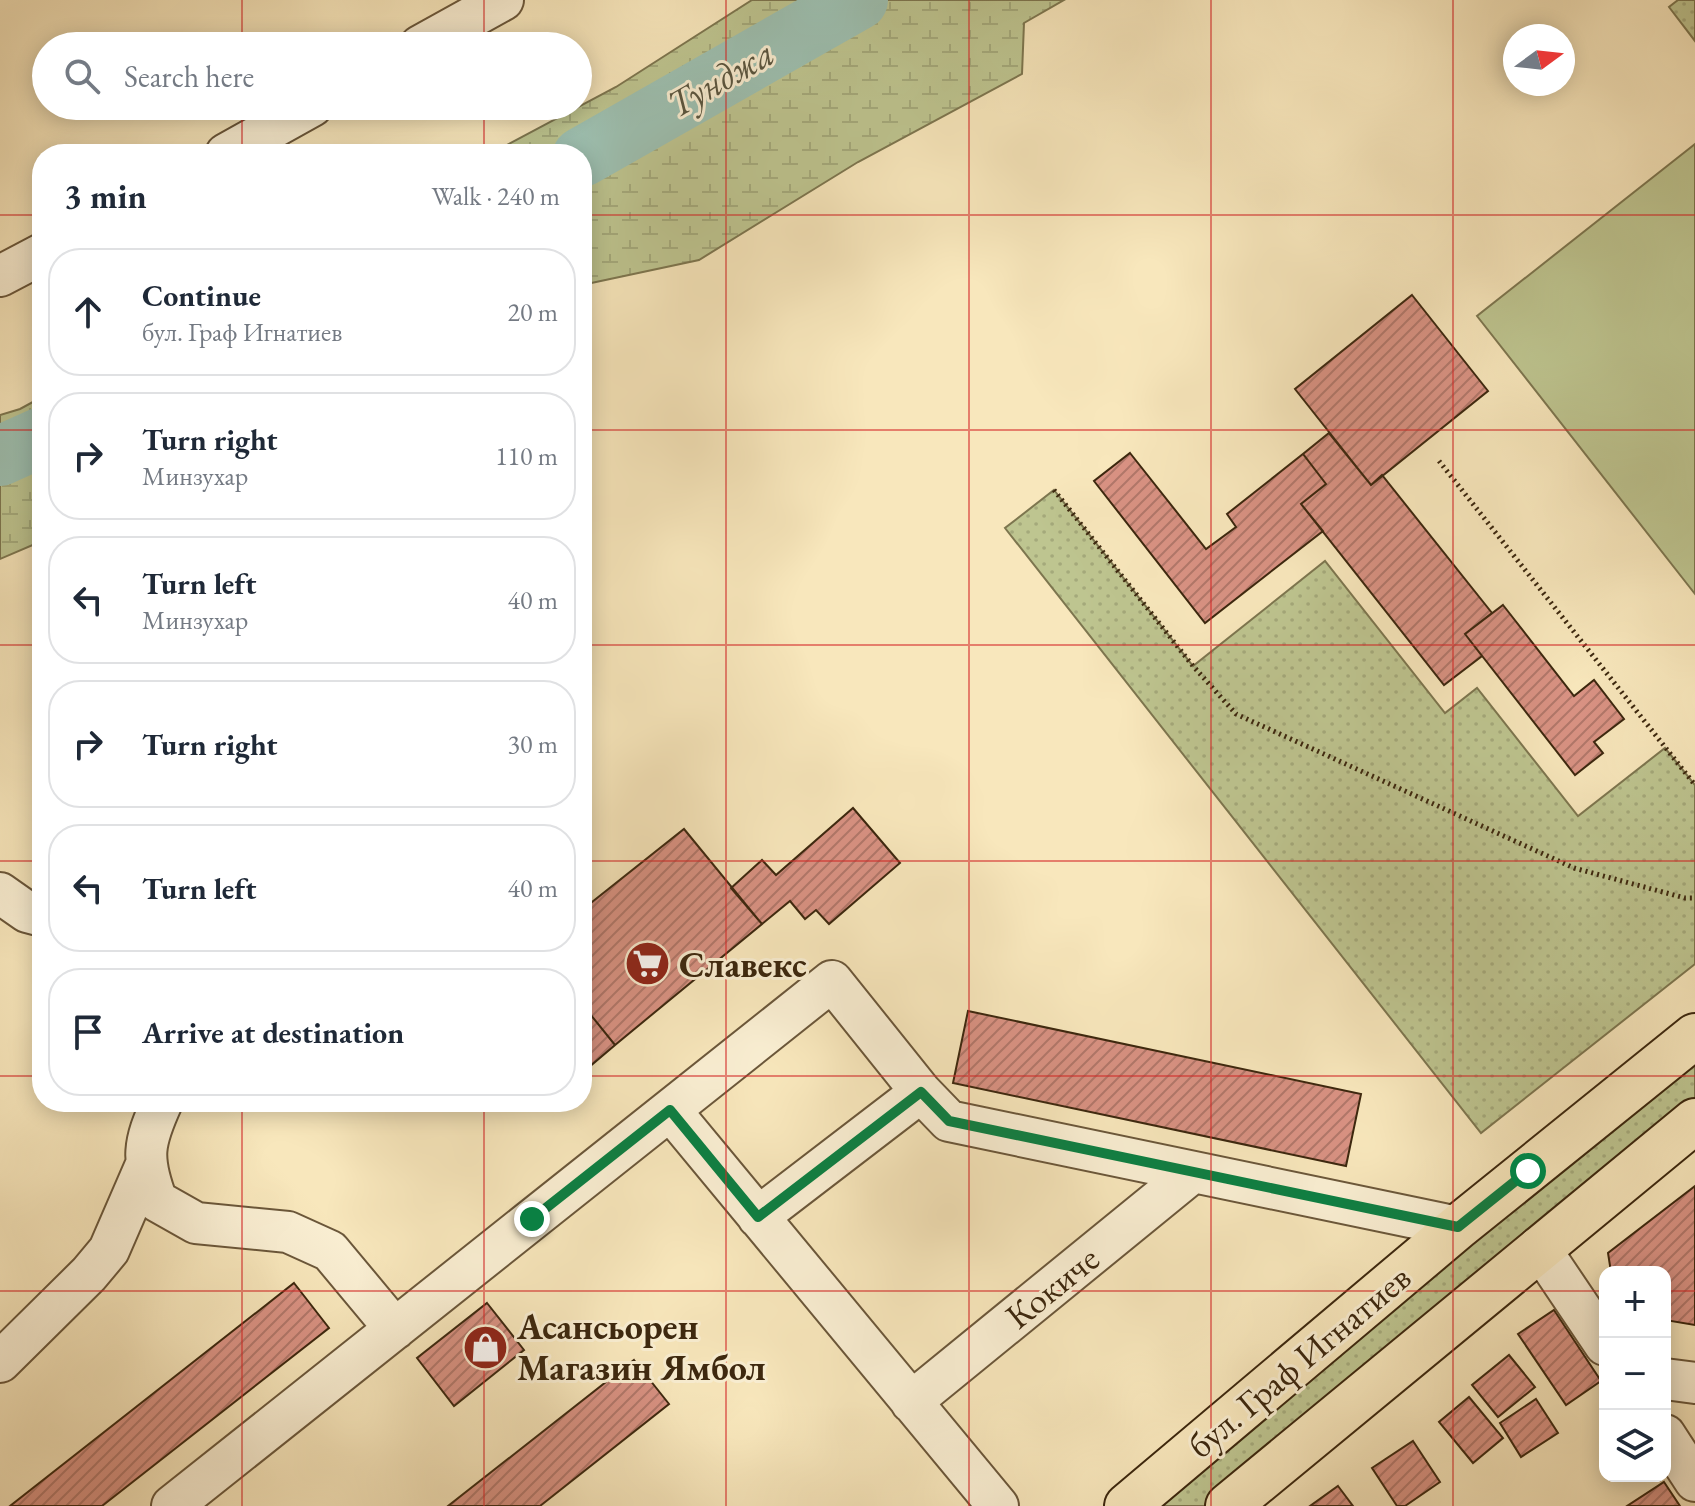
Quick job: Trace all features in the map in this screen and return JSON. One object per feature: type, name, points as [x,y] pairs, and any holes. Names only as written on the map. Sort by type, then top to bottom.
[{"type":"main road","name":"бул. Граф Игнатиев","points":[[1127,1506],[1458,1227],[1695,1036]]},
{"type":"main road","name":"бул. Граф Игнатиев","points":[[1228,1506],[1695,1121]]},
{"type":"main road","points":[[1458,1227],[1539,1247]]},
{"type":"street","points":[[445,32],[503,0]]},
{"type":"street","points":[[244,144],[287,120]]},
{"type":"street","points":[[0,276],[32,259]]},
{"type":"street","points":[[0,893],[32,913]]},
{"type":"street","points":[[172,1506],[832,981],[921,1092],[949,1121],[1458,1227]]},
{"type":"street","points":[[758,1217],[921,1092]]},
{"type":"street","points":[[670,1110],[998,1506]]},
{"type":"street","points":[[0,1362],[89,1274],[109,1250],[145,1167],[150,1129],[158,1112]]},
{"type":"street","points":[[145,1167],[157,1201],[196,1223],[288,1232],[330,1251],[395,1329]]},
{"type":"street","name":"Кокиче","points":[[911,1402],[1193,1172]]},
{"type":"street","points":[[1539,1247],[1600,1338]]},
{"type":"street","points":[[1671,1380],[1695,1383]]},
{"type":"street","points":[[1671,1444],[1695,1481]]},
{"type":"path","points":[[1439,461],[1695,785]]},
{"type":"path","points":[[1054,490],[1193,666],[1236,714],[1574,868],[1685,898],[1695,898]]},
{"type":"green space","points":[[752,0],[1064,0],[1024,23],[1022,74],[858,162],[699,260],[592,283],[592,144],[509,144],[554,120],[592,120],[592,100]]},
{"type":"green space","points":[[1678,0],[1695,0],[1695,41],[1669,7]]},
{"type":"green space","points":[[1695,144],[1695,594],[1477,316]]},
{"type":"green space","points":[[32,402],[32,545],[0,559],[0,415]]},
{"type":"green space","points":[[1054,490],[1193,666],[1325,561],[1445,713],[1477,688],[1578,816],[1665,748],[1695,785],[1695,964],[1481,1133],[1005,528]]},
{"type":"green space","points":[[1695,1036],[1695,1121],[1228,1506],[1127,1506]]},
{"type":"building","points":[[1412,295],[1488,391],[1371,485],[1295,389]]},
{"type":"building","points":[[1329,433],[1371,485],[1382,475],[1492,613],[1465,634],[1482,656],[1444,685],[1301,504],[1326,484],[1303,454]]},
{"type":"building","points":[[1130,453],[1206,549],[1236,527],[1227,514],[1303,454],[1326,484],[1301,504],[1323,531],[1205,623],[1094,481]]},
{"type":"building","points":[[1503,605],[1574,696],[1594,680],[1624,719],[1594,742],[1603,753],[1575,775],[1465,634]]},
{"type":"building","points":[[853,808],[900,863],[829,924],[816,910],[805,919],[790,901],[762,924],[731,888],[762,860],[776,875]]},
{"type":"building","name":"Славекс","points":[[684,829],[762,924],[615,1045],[592,1016],[592,902]]},
{"type":"building","points":[[968,1011],[1361,1094],[1346,1166],[953,1083]]},
{"type":"building","points":[[592,1016],[615,1045],[592,1065]]},
{"type":"building","points":[[1695,1186],[1695,1325],[1671,1321],[1671,1266],[1610,1266],[1608,1253]]},
{"type":"building","points":[[294,1283],[329,1328],[102,1506],[10,1506]]},
{"type":"building","points":[[487,1303],[524,1350],[454,1406],[417,1358]]},
{"type":"building","points":[[1554,1310],[1599,1382],[1566,1405],[1518,1334]]},
{"type":"building","points":[[1509,1355],[1535,1387],[1498,1417],[1472,1385]]},
{"type":"building","points":[[634,1360],[669,1404],[540,1506],[448,1506]]},
{"type":"building","points":[[1469,1397],[1503,1438],[1473,1463],[1439,1422]]},
{"type":"building","points":[[1536,1399],[1558,1433],[1521,1457],[1500,1423]]},
{"type":"building","points":[[1413,1441],[1440,1482],[1405,1506],[1397,1506],[1372,1468]]},
{"type":"building","points":[[1664,1482],[1680,1506],[1627,1506]]},
{"type":"building","points":[[1338,1486],[1353,1506],[1310,1506]]},
{"type":"waterway","name":"Тунджа","points":[[592,151],[858,0]]},
{"type":"waterway","name":"Тунджа","points":[[0,456],[32,442]]},
{"type":"place","name":"Славекс","points":[[648,964]]},
{"type":"place","name":"Асансьорен Магазин Ямбол","points":[[486,1347]]},
{"type":"route","points":[[532,1219],[670,1110],[758,1217],[921,1092],[949,1121],[1458,1227],[1528,1171]]}]
